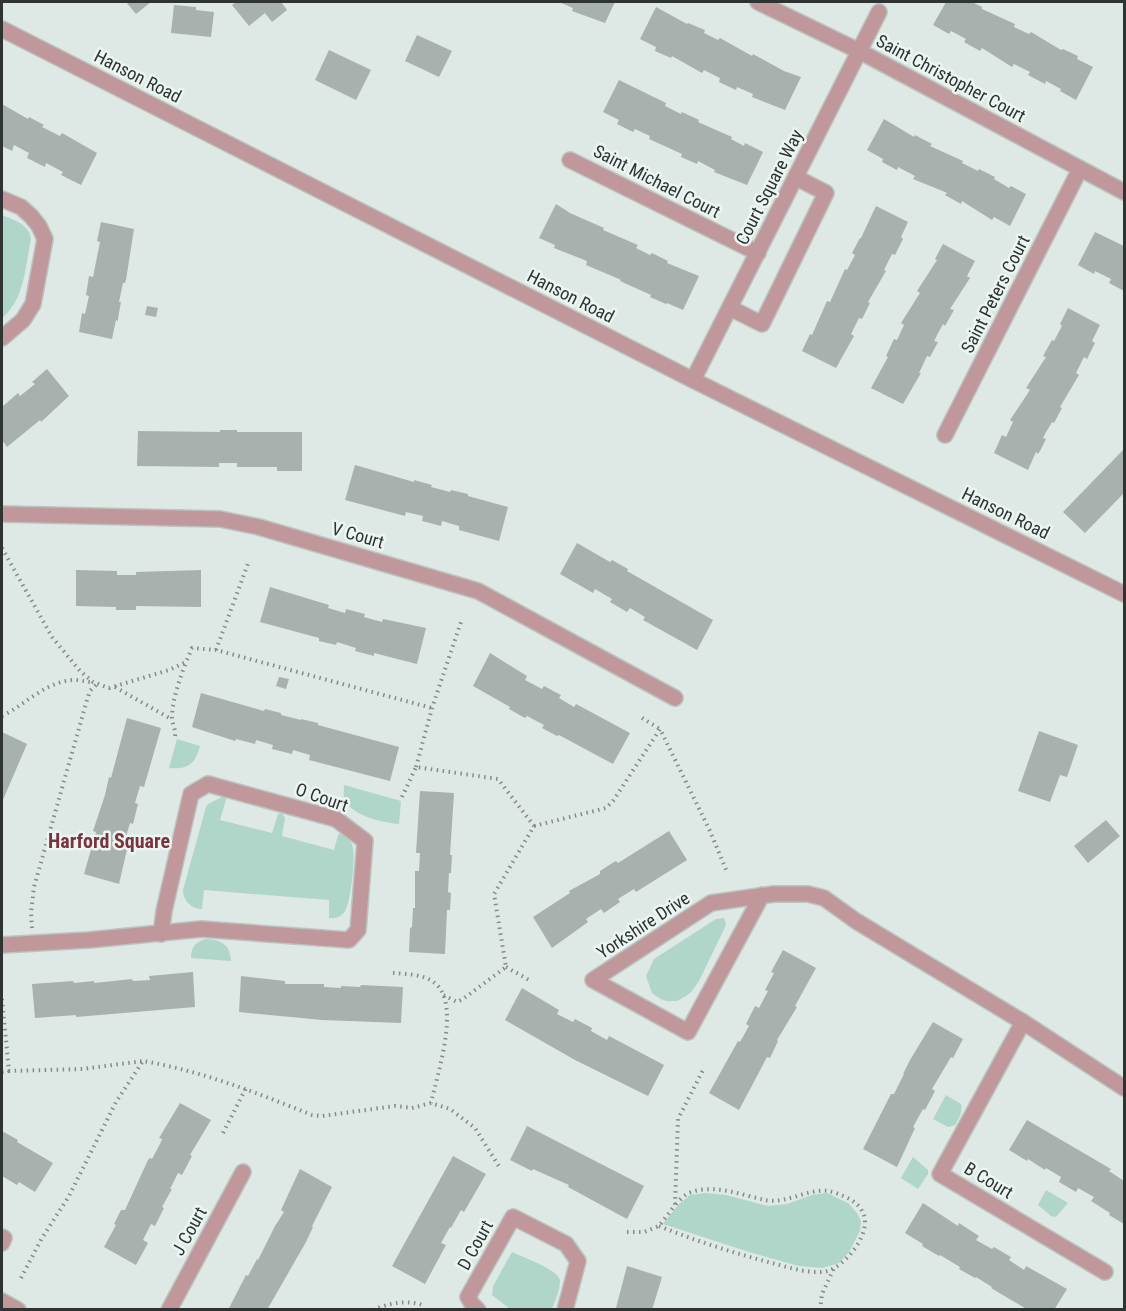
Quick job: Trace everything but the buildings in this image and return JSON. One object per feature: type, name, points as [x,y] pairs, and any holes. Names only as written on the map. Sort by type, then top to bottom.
[{"type":"street","name":"Saint Christopher Court","points":[[758,2],[859,51],[1125,192]]},
{"type":"street","name":"Court Square Way","points":[[693,380],[879,12]]},
{"type":"street","name":"Hanson Road","points":[[2,29],[693,380],[1125,594]]},
{"type":"street","name":"Saint Michael Court","points":[[570,159],[758,253]]},
{"type":"street","name":"Saint Peters Court","points":[[945,435],[1080,169]]},
{"type":"street","points":[[730,308],[762,324],[826,192],[797,177]]},
{"type":"street","points":[[2,199],[21,207],[31,216],[45,239],[33,304],[23,320],[2,338]]},
{"type":"street","name":"V Court","points":[[2,514],[220,519],[259,527],[478,591],[675,698]]},
{"type":"street","name":"O Court","points":[[2,945],[161,934],[201,929],[349,940],[358,930],[365,841],[336,819],[208,784],[191,794],[164,911],[161,934]]},
{"type":"street","name":"Yorkshire Drive","points":[[762,896],[688,1032],[593,980],[711,903],[774,894],[808,894],[824,898],[856,921],[1023,1022],[1125,1088]]},
{"type":"street","name":"B Court","points":[[1023,1022],[940,1174],[1105,1272]]},
{"type":"street","name":"J Court","points":[[169,1310],[243,1172]]},
{"type":"street","name":"D Court","points":[[478,1310],[468,1298],[513,1217],[566,1244],[578,1261],[565,1310]]},
{"type":"street","points":[[2,1237],[4,1238],[2,1244]]},
{"type":"street","points":[[2,1301],[18,1310]]},
{"type":"path","points":[[2,548],[52,637],[80,671],[95,683]]},
{"type":"path","points":[[216,650],[249,561]]},
{"type":"path","points":[[402,797],[416,767],[432,708],[462,619]]},
{"type":"path","points":[[175,736],[176,728],[172,719],[177,687],[192,648],[216,650],[432,708]]},
{"type":"path","points":[[2,716],[33,695],[59,683],[75,680],[109,688],[169,670],[186,662]]},
{"type":"path","points":[[33,943],[31,913],[34,887],[87,700],[95,683]]},
{"type":"path","points":[[115,687],[172,719]]},
{"type":"path","points":[[642,718],[660,729],[706,821],[727,872]]},
{"type":"path","points":[[506,967],[494,894],[534,826],[606,808],[613,801],[660,729]]},
{"type":"path","points":[[416,767],[498,779],[534,826]]},
{"type":"path","points":[[506,967],[531,981]]},
{"type":"path","points":[[443,995],[457,1002],[506,967]]},
{"type":"path","points":[[393,973],[414,974],[428,980],[437,985],[443,995],[447,1015],[442,1059],[430,1103]]},
{"type":"path","points":[[2,999],[9,1071]]},
{"type":"path","points":[[2,1072],[83,1069],[143,1061],[173,1066],[246,1088],[312,1115],[322,1116],[395,1106],[412,1108],[430,1103],[450,1109],[475,1128],[500,1168]]},
{"type":"path","points":[[21,1278],[42,1238],[69,1196],[116,1102],[143,1061]]},
{"type":"path","points":[[675,1204],[678,1119],[703,1070]]},
{"type":"path","points":[[223,1133],[246,1088]]},
{"type":"path","points":[[627,1232],[645,1232],[659,1226],[675,1204],[688,1193],[706,1189],[775,1201],[820,1190],[834,1192],[853,1201],[865,1217],[863,1232],[852,1253],[841,1264],[824,1272],[804,1271],[720,1248],[659,1226]]},
{"type":"path","points":[[819,1310],[822,1294],[834,1267]]},
{"type":"path","points":[[373,1310],[399,1302],[418,1303],[425,1306]]},
{"type":"green space","points":[[2,215],[24,226],[31,239],[20,292],[10,310],[2,318]]},
{"type":"green space","points":[[177,739],[200,746],[196,757],[186,767],[169,768]]},
{"type":"green space","points":[[344,785],[401,801],[399,824],[377,820],[354,810],[345,800]]},
{"type":"green space","points":[[226,797],[226,800],[220,820],[272,833],[278,814],[282,813],[285,818],[282,836],[334,850],[338,835],[342,832],[352,843],[353,848],[351,890],[343,913],[338,917],[329,918],[329,900],[204,890],[202,909],[188,903],[183,890],[206,807]]},
{"type":"green space","points":[[724,918],[726,925],[692,991],[677,1001],[666,1001],[652,993],[646,976],[654,959],[716,919]]},
{"type":"green space","points":[[206,939],[224,944],[229,951],[231,961],[191,958],[194,945]]},
{"type":"green space","points":[[946,1095],[961,1104],[960,1115],[955,1125],[948,1127],[933,1119]]},
{"type":"green space","points":[[913,1157],[928,1170],[928,1174],[918,1189],[901,1178]]},
{"type":"green space","points":[[1046,1190],[1068,1203],[1056,1217],[1051,1216],[1038,1205]]},
{"type":"green space","points":[[705,1193],[726,1195],[768,1206],[787,1204],[812,1195],[827,1193],[848,1203],[857,1213],[861,1221],[860,1231],[849,1252],[839,1263],[822,1268],[799,1266],[663,1224],[678,1205],[690,1195]]},
{"type":"green space","points":[[512,1252],[547,1268],[558,1277],[559,1288],[552,1309],[510,1309],[492,1295],[493,1286]]},
{"type":"district","name":"Harford Square","points":[[109,841]]}]
